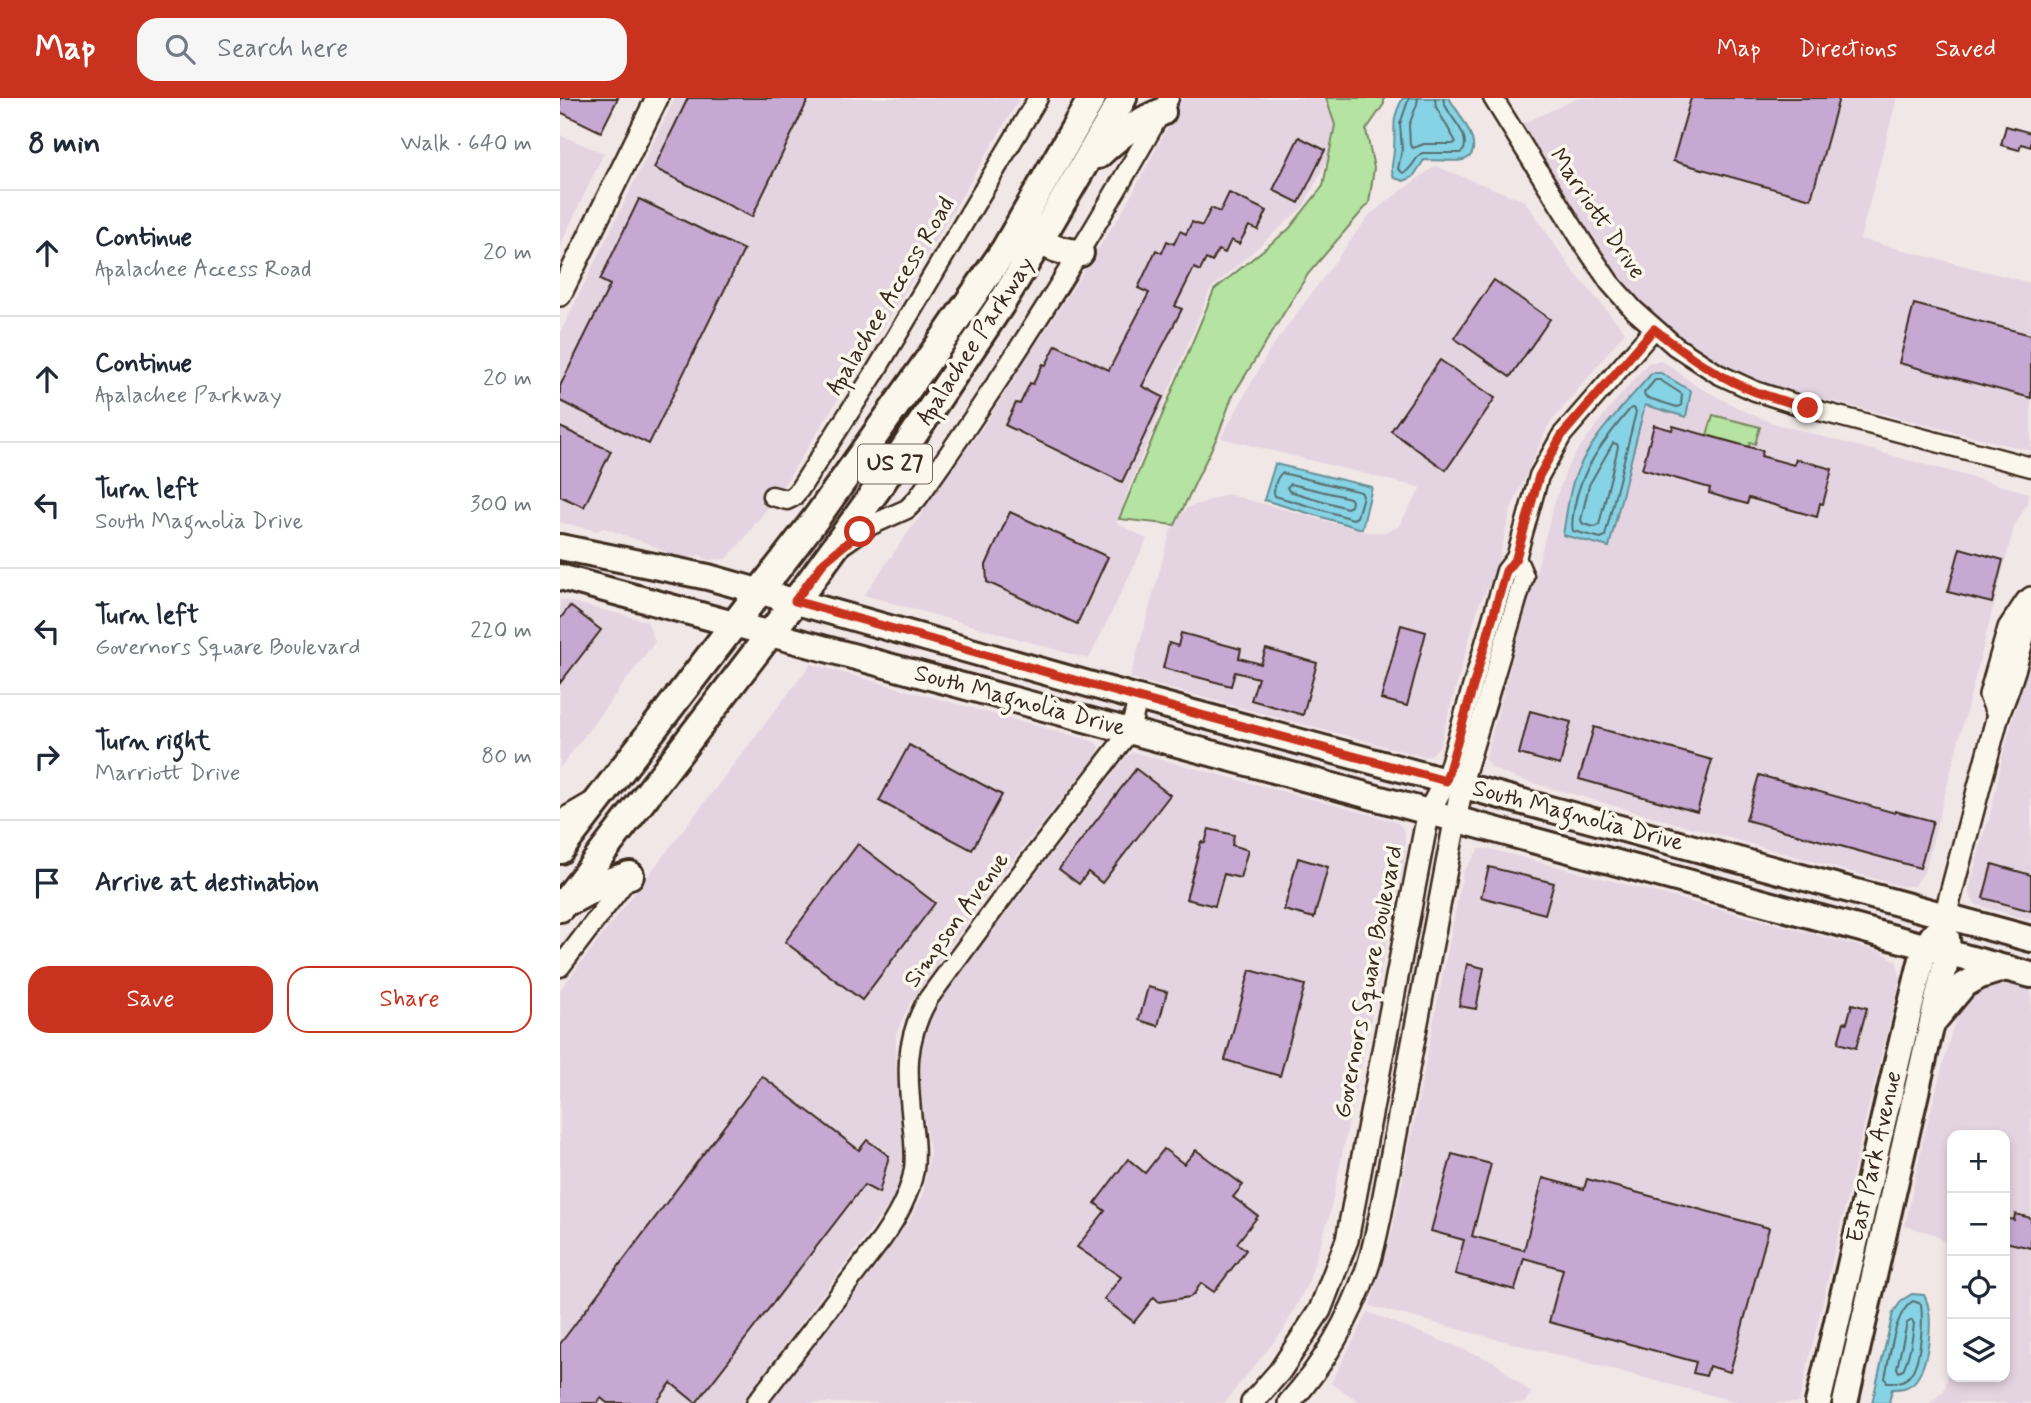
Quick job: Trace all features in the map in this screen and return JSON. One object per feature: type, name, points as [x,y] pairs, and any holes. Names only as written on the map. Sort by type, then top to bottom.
[{"type":"main road","name":"Apalachee Parkway","points":[[560,850],[849,472],[950,330],[1034,200],[1092,98]]},
{"type":"main road","name":"Apalachee Parkway","points":[[560,909],[878,488],[955,375],[1040,240],[1123,98]]},
{"type":"main road","points":[[1074,183],[1100,153],[1123,133],[1165,105]]},
{"type":"main road","points":[[1034,200],[1032,225],[1040,240],[1058,249],[1080,253]]},
{"type":"main road","name":"South Magnolia Drive","points":[[560,547],[694,573],[1138,698],[2031,939]]},
{"type":"main road","name":"South Magnolia Drive","points":[[560,577],[2031,975]]},
{"type":"main road","points":[[560,909],[591,889],[630,875]]},
{"type":"main road","name":"East Park Avenue","points":[[1818,1403],[1894,1070],[1937,950],[1945,916]]},
{"type":"main road","name":"East Park Avenue","points":[[1845,1403],[1932,1023],[1937,950]]},
{"type":"main road","points":[[1932,1023],[1965,985],[1980,975],[2006,968]]},
{"type":"street","points":[[560,295],[657,98]]},
{"type":"street","name":"Apalachee Access Road","points":[[772,495],[787,500],[799,490],[881,362],[1038,98]]},
{"type":"street","name":"Marriott Drive","points":[[1493,98],[1610,283],[1654,329],[1675,346],[1718,374],[1755,391],[1808,408],[2031,467]]},
{"type":"street","points":[[824,562],[860,532],[907,509],[917,499],[1008,366],[1080,253],[1165,105]]},
{"type":"street","name":"Governors Square Boulevard","points":[[1252,1403],[1280,1371],[1320,1310],[1347,1240],[1411,893],[1429,812],[1454,783],[1524,576],[1516,558],[1539,476],[1562,435],[1654,329]]},
{"type":"street","name":"East Park Avenue","points":[[1945,916],[1998,715],[2028,632],[2031,597]]},
{"type":"street","name":"East Park Avenue","points":[[1998,715],[1990,695],[2009,628],[2031,597]]},
{"type":"street","name":"Simpson Avenue","points":[[756,1403],[898,1215],[910,1186],[914,1167],[915,1146],[907,1067],[909,1046],[919,1014],[1012,885],[1130,731],[1138,698]]},
{"type":"street","name":"Governors Square Boulevard","points":[[1289,1403],[1305,1386],[1335,1341],[1367,1268],[1380,1217],[1457,819],[1454,783]]},
{"type":"street","points":[[560,820],[603,794]]},
{"type":"street","points":[[560,967],[630,875]]},
{"type":"street","points":[[1371,1109],[1400,1116]]},
{"type":"street","points":[[1310,1326],[1335,1341]]},
{"type":"shaded area","points":[[675,98],[1020,98],[888,320],[781,490],[726,559],[708,560],[700,555],[681,559],[604,528],[596,531],[560,522],[560,333]]},
{"type":"shaded area","points":[[1183,98],[1325,98],[1352,114],[1303,207],[1210,290],[1117,523],[1147,539],[1089,659],[864,595],[988,419],[1125,207]]},
{"type":"shaded area","points":[[1578,98],[1897,98],[1860,239],[2031,283],[2031,451],[1775,387],[1732,372],[1673,332],[1614,273],[1522,124]]},
{"type":"shaded area","points":[[560,135],[604,153],[560,246]]},
{"type":"shaded area","points":[[1435,166],[1525,201],[1570,267],[1625,332],[1548,426],[1511,509],[1496,572],[1479,604],[1440,745],[1433,754],[1425,757],[1130,678],[1171,530],[1187,508],[1227,494],[1367,532],[1385,532],[1398,527],[1421,488],[1221,438],[1269,351],[1370,214]]},
{"type":"shaded area","points":[[1659,361],[1695,385],[1773,423],[2029,493],[2027,504],[2014,527],[1927,863],[1914,886],[1901,886],[1515,778],[1492,768],[1485,760],[1555,501],[1567,468],[1610,407],[1648,363]]},
{"type":"shaded area","points":[[560,599],[647,621],[655,642],[560,768]]},
{"type":"shaded area","points":[[2031,656],[2031,920],[1976,905],[1969,890]]},
{"type":"shaded area","points":[[811,664],[1093,741],[1099,746],[1099,753],[989,890],[910,1003],[896,1034],[896,1066],[904,1151],[901,1178],[893,1200],[742,1403],[560,1403],[560,990]]},
{"type":"shaded area","points":[[1133,752],[1395,821],[1402,827],[1405,835],[1405,857],[1329,1217],[1308,1283],[1283,1331],[1224,1403],[771,1403],[876,1267],[910,1220],[923,1193],[930,1152],[923,1113],[919,1061],[922,1036],[929,1020],[952,984],[1125,758]]},
{"type":"shaded area","points":[[1479,849],[1490,849],[1882,952],[1896,961],[1901,978],[1799,1403],[1741,1403],[1370,1306],[1393,1228],[1463,872]]},
{"type":"shaded area","points":[[1992,985],[2009,985],[2031,991],[2031,1403],[1930,1403],[1944,1391],[1947,1379],[1947,1382],[2010,1382],[2010,1130],[1947,1130],[1947,1243],[1934,1234],[1905,1226],[1924,1136],[1961,1006],[1966,1000]]},
{"type":"shaded area","points":[[1368,1312],[1493,1361],[1531,1393],[1524,1403],[1361,1403],[1331,1383]]},
{"type":"green space","points":[[1326,98],[1384,98],[1384,104],[1366,130],[1374,168],[1369,203],[1308,274],[1232,397],[1218,435],[1175,525],[1119,519],[1214,290],[1289,229],[1323,186],[1335,125]]},
{"type":"green space","points":[[1713,415],[1760,427],[1755,444],[1750,442],[1749,447],[1707,435]]},
{"type":"water","points":[[1403,98],[1449,98],[1469,130],[1473,149],[1470,156],[1460,161],[1424,160],[1413,177],[1404,181],[1394,178],[1394,124]]},
{"type":"water","points":[[1652,373],[1661,373],[1691,391],[1686,417],[1645,405],[1609,547],[1563,535],[1573,482],[1587,452],[1607,424]]},
{"type":"water","points":[[1275,464],[1372,487],[1362,529],[1264,500]]},
{"type":"water","points":[[1912,1294],[1924,1295],[1929,1314],[1929,1338],[1921,1372],[1911,1385],[1892,1389],[1889,1403],[1872,1403],[1893,1313],[1902,1300]]},
{"type":"building","points":[[560,98],[618,98],[601,132],[560,112]]},
{"type":"building","points":[[688,98],[809,98],[752,217],[654,168]]},
{"type":"building","points":[[1691,98],[1839,98],[1811,199],[1673,161]]},
{"type":"building","points":[[2006,126],[2031,133],[2031,147],[2021,144],[2019,150],[2001,145]]},
{"type":"building","points":[[1299,137],[1325,150],[1299,203],[1273,190]]},
{"type":"building","points":[[1229,193],[1267,211],[1258,230],[1249,226],[1239,244],[1231,240],[1225,253],[1218,250],[1212,262],[1206,259],[1200,271],[1194,268],[1175,306],[1182,309],[1142,386],[1163,397],[1122,482],[1005,425],[1016,403],[1020,404],[1030,383],[1033,384],[1043,364],[1046,365],[1056,345],[1109,370],[1149,293],[1138,288],[1156,250],[1162,253],[1167,241],[1174,244],[1180,231],[1186,234],[1192,222],[1202,226],[1211,208],[1220,212]]},
{"type":"building","points":[[639,199],[744,250],[649,444],[560,401],[560,386],[610,285],[600,280]]},
{"type":"building","points":[[1494,280],[1550,319],[1510,377],[1454,338]]},
{"type":"building","points":[[1914,304],[2031,335],[2031,398],[1899,363]]},
{"type":"building","points":[[1440,360],[1495,398],[1446,470],[1391,431]]},
{"type":"building","points":[[1654,425],[1672,430],[1673,426],[1763,451],[1761,456],[1794,465],[1796,459],[1832,469],[1817,517],[1749,498],[1747,504],[1725,498],[1709,493],[1710,488],[1642,469]]},
{"type":"building","points":[[560,427],[611,451],[584,507],[560,496]]},
{"type":"building","points":[[1010,512],[1108,557],[1077,624],[987,582],[986,565]]},
{"type":"building","points":[[1960,548],[2003,560],[1992,603],[1948,592]]},
{"type":"building","points":[[570,606],[601,630],[560,683],[560,619]]},
{"type":"building","points":[[1401,625],[1426,632],[1407,706],[1381,699]]},
{"type":"building","points":[[1181,633],[1241,649],[1239,658],[1261,664],[1266,649],[1317,663],[1303,715],[1251,700],[1258,678],[1235,672],[1231,686],[1163,668],[1169,643],[1178,646]]},
{"type":"building","points":[[1530,711],[1571,722],[1560,765],[1519,754]]},
{"type":"building","points":[[1594,727],[1712,760],[1697,812],[1579,779]]},
{"type":"building","points":[[909,745],[1002,795],[972,850],[879,801]]},
{"type":"building","points":[[1136,769],[1170,795],[1102,883],[1088,872],[1079,884],[1059,869]]},
{"type":"building","points":[[1759,775],[1933,821],[1920,868],[1746,820]]},
{"type":"building","points":[[1209,829],[1234,835],[1232,845],[1248,850],[1240,878],[1224,874],[1215,906],[1186,899],[1201,842],[1205,843]]},
{"type":"building","points":[[858,844],[935,903],[862,1000],[785,942]]},
{"type":"building","points":[[1298,858],[1328,867],[1314,918],[1284,910]]},
{"type":"building","points":[[1992,864],[2031,875],[2031,911],[1983,898]]},
{"type":"building","points":[[1489,867],[1554,883],[1545,914],[1481,897]]},
{"type":"building","points":[[1467,964],[1484,968],[1476,1009],[1459,1006]]},
{"type":"building","points":[[1250,970],[1305,985],[1280,1076],[1225,1060]]},
{"type":"building","points":[[1148,987],[1167,992],[1158,1026],[1139,1020]]},
{"type":"building","points":[[1852,1004],[1867,1008],[1856,1048],[1838,1043]]},
{"type":"building","points":[[762,1076],[859,1150],[867,1140],[889,1156],[879,1193],[864,1185],[696,1403],[671,1383],[656,1403],[607,1403],[601,1398],[597,1403],[560,1403],[560,1344]]},
{"type":"building","points":[[1164,1149],[1184,1164],[1196,1150],[1243,1185],[1233,1197],[1258,1216],[1237,1243],[1246,1250],[1214,1292],[1201,1283],[1190,1297],[1159,1302],[1154,1297],[1134,1322],[1104,1299],[1121,1277],[1077,1247],[1105,1211],[1095,1203],[1128,1159],[1145,1173]]},
{"type":"building","points":[[1452,1154],[1491,1164],[1472,1236],[1524,1250],[1543,1178],[1584,1189],[1587,1179],[1769,1228],[1730,1372],[1709,1366],[1706,1376],[1693,1373],[1696,1362],[1549,1322],[1563,1269],[1524,1258],[1515,1290],[1455,1274],[1464,1240],[1431,1231]]},
{"type":"building","points":[[2015,1214],[2031,1218],[2031,1248],[2010,1243],[2010,1219],[2014,1220]]},
{"type":"route","points":[[860,532],[824,562],[795,601],[1446,781],[1506,571],[1516,558],[1539,476],[1562,435],[1654,329],[1718,374],[1755,391],[1808,408]]}]
